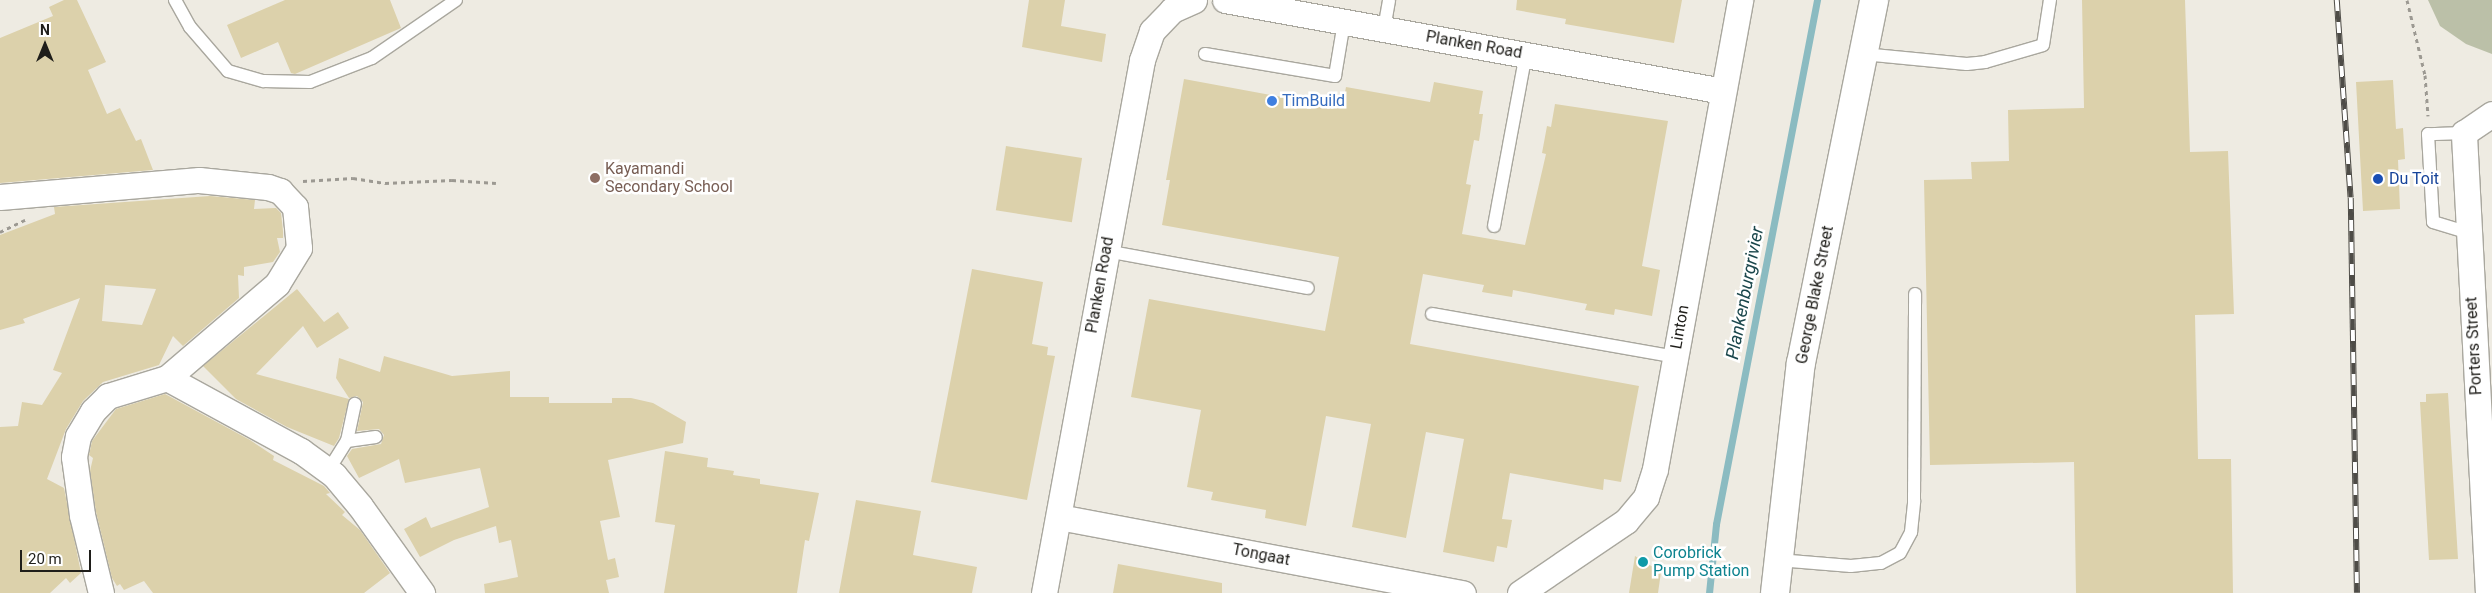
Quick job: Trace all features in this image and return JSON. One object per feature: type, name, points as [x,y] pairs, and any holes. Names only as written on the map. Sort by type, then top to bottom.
[{"type":"street","name":"Planken Road","points":[[1044,593],[1142,60],[1152,31],[1172,10],[1194,0]]},
{"type":"street","name":"Planken Road","points":[[1225,0],[1723,90]]},
{"type":"street","name":"Linton","points":[[1520,593],[1626,521],[1646,497],[1656,469],[1740,0]]},
{"type":"street","name":"George Blake Street","points":[[1775,593],[1801,363],[1874,0]]},
{"type":"street","points":[[2464,133],[2492,114]]},
{"type":"street","name":"Porters Street","points":[[2464,133],[2488,593]]},
{"type":"street","points":[[0,197],[199,180],[250,183],[280,191],[295,207],[299,248],[289,269],[277,284],[167,378],[108,396],[93,411],[75,445],[82,515],[101,593]]},
{"type":"street","points":[[167,378],[301,451],[328,471],[360,506],[422,593]]},
{"type":"street","name":"Tongaat","points":[[1058,517],[1463,593]]},
{"type":"lane","points":[[175,0],[190,27],[228,71],[264,81],[310,82],[372,58],[456,0]]},
{"type":"lane","points":[[1384,29],[1389,0]]},
{"type":"lane","points":[[1863,54],[1967,64],[1985,62],[2043,45],[2050,0]]},
{"type":"lane","points":[[1205,54],[1335,76],[1344,22]]},
{"type":"lane","points":[[1494,226],[1526,54]]},
{"type":"lane","points":[[2464,133],[2428,134],[2433,222],[2468,233]]},
{"type":"lane","points":[[1106,251],[1308,288]]},
{"type":"lane","points":[[1778,560],[1851,566],[1881,563],[1900,553],[1911,532],[1914,501],[1915,294]]},
{"type":"lane","points":[[1432,314],[1675,357]]},
{"type":"lane","points":[[328,471],[347,441],[355,404]]},
{"type":"lane","points":[[347,441],[376,437]]},
{"type":"path","points":[[2407,0],[2427,93]]},
{"type":"path","points":[[280,191],[310,178],[353,178],[385,183],[452,180],[496,183]]},
{"type":"green space","points":[[2428,0],[2492,0],[2492,54],[2466,44],[2440,26]]},
{"type":"building","points":[[64,0],[77,0],[106,62],[88,70],[107,114],[120,108],[136,141],[141,139],[153,170],[0,183],[0,38],[53,16],[49,7]]},
{"type":"building","points":[[285,0],[390,0],[401,28],[295,74],[291,73],[278,42],[241,58],[227,25]]},
{"type":"building","points":[[1029,0],[1065,0],[1061,26],[1106,34],[1102,62],[1022,47]]},
{"type":"building","points":[[1517,0],[1682,0],[1674,43],[1565,24],[1566,19],[1516,10]]},
{"type":"building","points":[[2082,0],[2185,0],[2190,152],[2228,151],[2234,314],[2195,315],[2198,459],[2231,459],[2233,593],[2076,593],[2074,462],[1930,465],[1924,180],[1972,179],[1971,162],[2009,161],[2008,110],[2084,108]]},
{"type":"building","points":[[1184,79],[1342,108],[1346,87],[1430,102],[1434,82],[1483,91],[1479,114],[1483,114],[1479,141],[1474,140],[1466,184],[1471,185],[1462,234],[1525,245],[1546,154],[1542,153],[1547,126],[1551,127],[1555,104],[1668,121],[1642,266],[1660,270],[1652,316],[1615,309],[1614,315],[1585,310],[1587,304],[1513,290],[1512,297],[1482,292],[1484,285],[1423,274],[1410,344],[1639,386],[1621,482],[1604,479],[1603,490],[1510,473],[1502,519],[1512,520],[1507,548],[1497,546],[1494,562],[1443,552],[1464,439],[1426,432],[1406,538],[1352,527],[1371,424],[1326,416],[1306,526],[1265,518],[1266,510],[1211,500],[1213,492],[1187,487],[1201,410],[1131,397],[1149,299],[1325,331],[1339,257],[1162,225],[1170,180],[1166,180]]},
{"type":"building","points":[[2393,80],[2396,129],[2403,128],[2405,159],[2398,160],[2400,209],[2363,211],[2356,82]]},
{"type":"building","points":[[1006,146],[1082,158],[1072,222],[996,210]]},
{"type":"building","points":[[210,196],[255,200],[254,209],[276,208],[281,213],[283,238],[277,238],[280,252],[273,262],[244,267],[244,276],[238,275],[239,298],[183,346],[173,336],[159,365],[103,382],[83,401],[66,429],[47,479],[64,488],[81,573],[70,583],[66,578],[50,593],[0,593],[0,427],[18,426],[22,402],[42,405],[62,373],[53,370],[80,298],[23,319],[25,323],[0,330],[0,235],[55,214],[54,207]],"holes":[[[105,285],[156,289],[142,325],[102,321]]]},
{"type":"building","points":[[972,269],[1043,282],[1032,344],[1048,347],[1047,355],[1055,356],[1027,500],[931,482]]},
{"type":"building","points":[[297,289],[324,322],[338,312],[349,328],[317,348],[303,326],[256,374],[349,399],[339,438],[334,446],[287,427],[236,399],[203,366]]},
{"type":"building","points":[[384,356],[452,376],[510,371],[510,397],[549,397],[549,403],[612,403],[612,398],[631,398],[653,403],[686,422],[683,443],[608,460],[620,517],[600,521],[608,560],[615,558],[619,577],[606,580],[609,593],[485,593],[484,584],[518,577],[511,540],[499,543],[496,526],[454,540],[420,557],[404,529],[426,517],[431,528],[489,507],[480,468],[405,483],[399,459],[359,478],[347,456],[352,449],[381,444],[384,435],[379,429],[357,431],[363,402],[357,396],[349,398],[336,378],[339,358],[380,372]]},
{"type":"building","points":[[2448,393],[2458,559],[2429,560],[2420,402],[2426,402],[2426,394]]},
{"type":"building","points":[[165,394],[250,440],[274,456],[273,460],[324,486],[330,493],[326,494],[345,512],[342,515],[360,530],[390,573],[364,593],[153,593],[144,581],[124,590],[120,584],[117,586],[112,578],[96,512],[90,471],[93,458],[89,455],[92,441],[116,409]]},
{"type":"building","points":[[665,451],[708,458],[707,467],[734,471],[733,475],[760,479],[760,484],[819,493],[809,541],[805,540],[797,593],[664,593],[675,525],[655,522]]},
{"type":"building","points":[[856,500],[921,511],[913,555],[977,567],[972,593],[839,593]]},
{"type":"building","points":[[1635,556],[1661,572],[1658,593],[1629,593]]},
{"type":"building","points":[[1118,564],[1222,583],[1222,593],[1113,593]]},
{"type":"waterway","name":"Plankenburgrivier","points":[[1709,593],[1716,524],[1817,0]]},
{"type":"railway","points":[[2337,0],[2351,198],[2357,593]]},
{"type":"place","name":"TimBuild","points":[[1272,101]]},
{"type":"place","name":"Kayamandi Secondary School","points":[[595,178]]},
{"type":"place","name":"Du Toit","points":[[2378,179]]},
{"type":"place","name":"Corobrick Pump Station","points":[[1643,562]]}]
